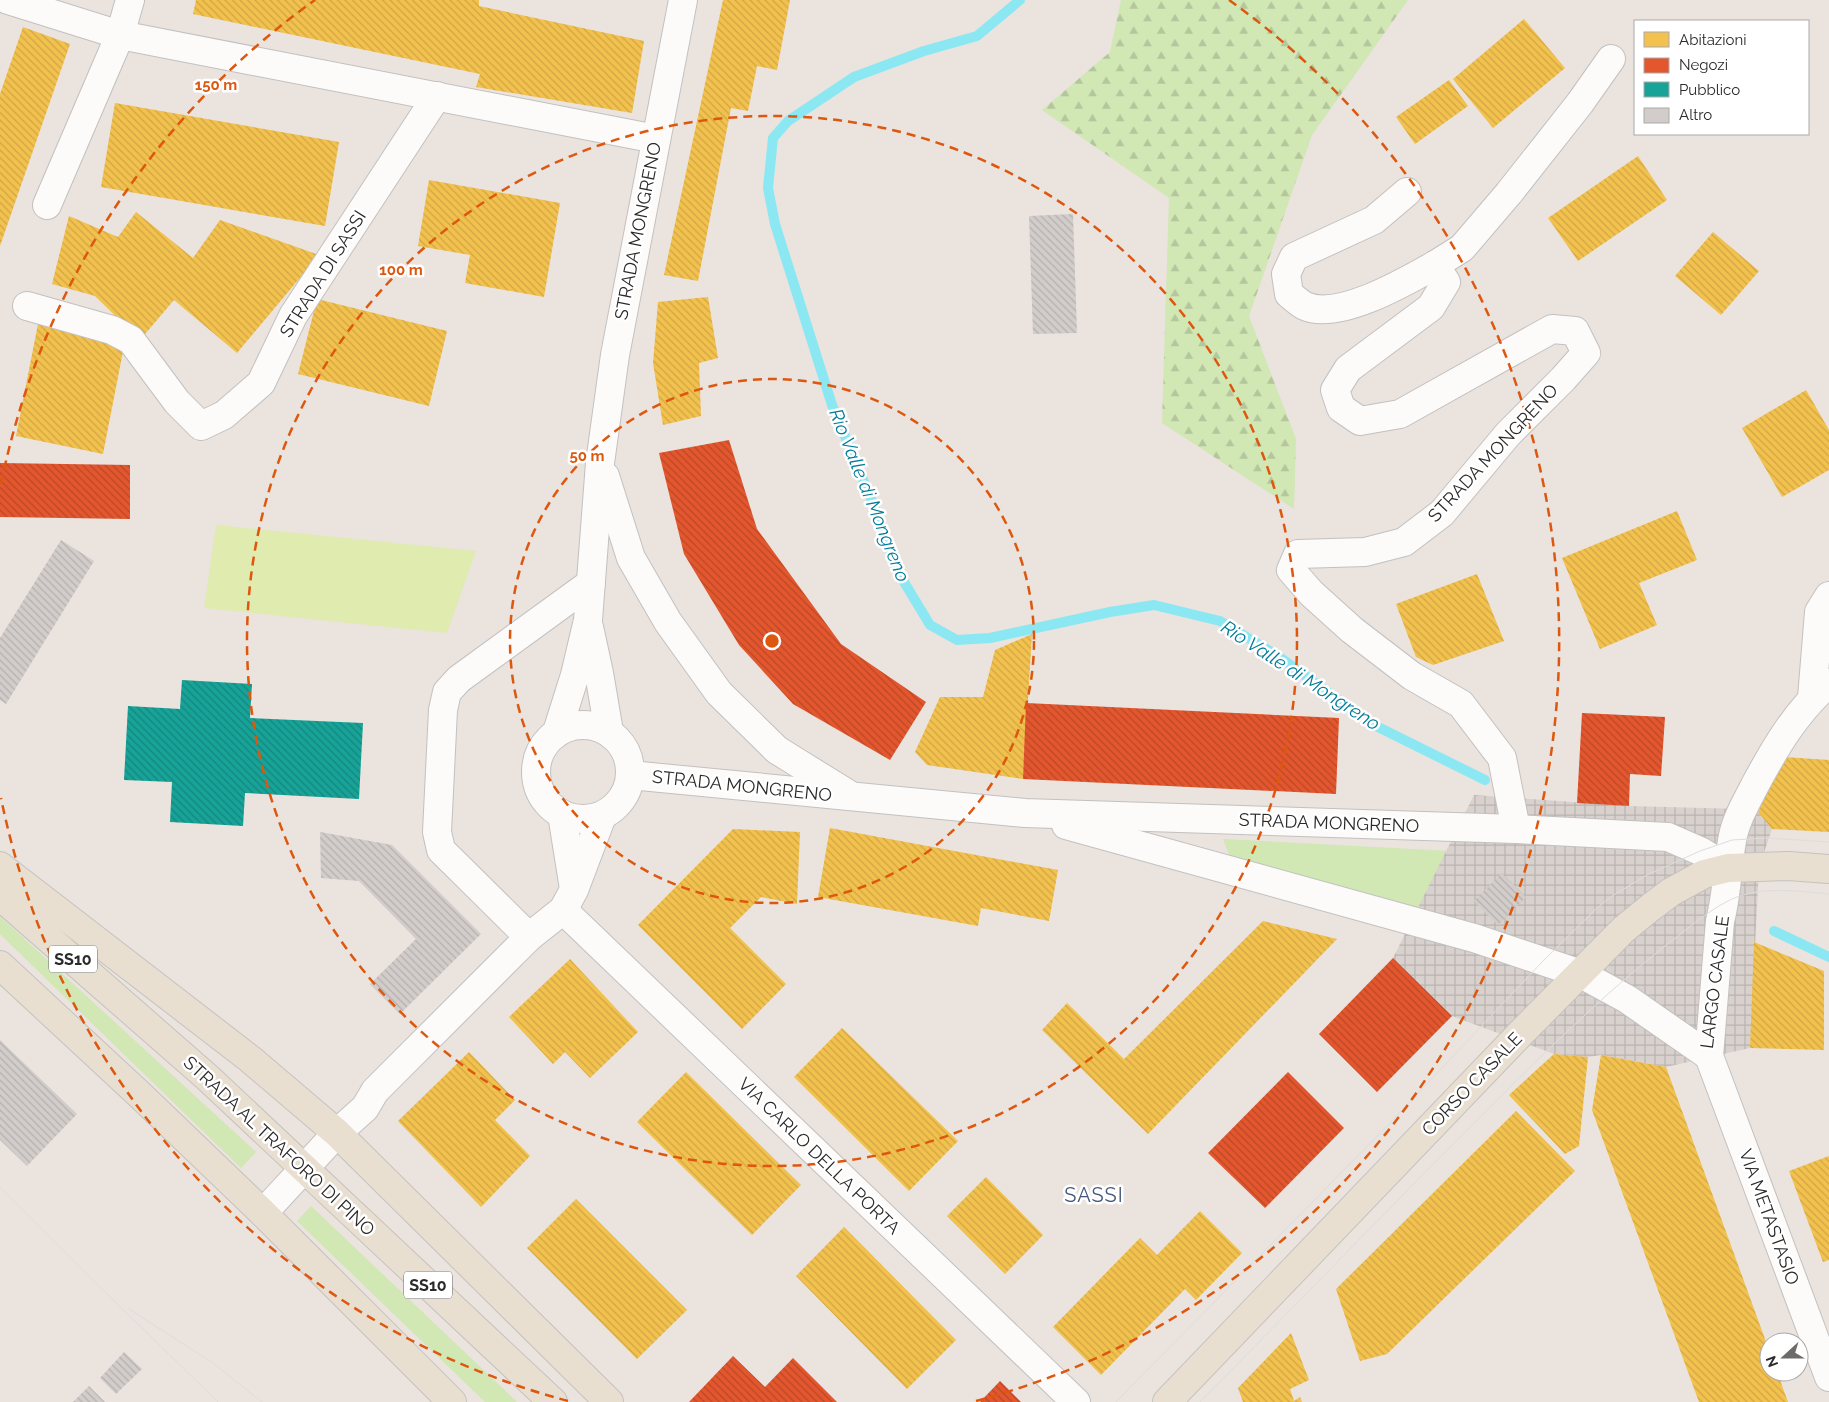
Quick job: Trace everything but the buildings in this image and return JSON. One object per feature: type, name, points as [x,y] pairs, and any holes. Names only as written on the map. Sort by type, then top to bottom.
[{"type":"main road","points":[[0,866],[250,1059],[337,1133],[609,1402]]},
{"type":"main road","name":"CORSO CASALE","points":[[1167,1402],[1624,928],[1664,897],[1704,874],[1728,868],[1789,866],[1829,868]]},
{"type":"main road","name":"STRADA AL TRAFORO DI PINO","points":[[0,896],[188,1060],[553,1402]]},
{"type":"main road","points":[[0,965],[140,1095],[452,1402]]},
{"type":"street","points":[[8,0],[120,35],[656,139]]},
{"type":"street","points":[[47,205],[120,35],[130,0]]},
{"type":"street","name":"STRADA MONGRENO","points":[[588,620],[600,463],[615,354],[683,0]]},
{"type":"street","points":[[1407,192],[1374,220],[1294,257],[1286,274],[1289,294],[1304,306],[1325,310],[1341,308],[1399,285],[1462,248],[1509,193],[1580,103],[1611,58]]},
{"type":"street","name":"STRADA DI SASSI","points":[[27,306],[112,330],[131,340],[177,402],[201,426],[224,415],[261,383],[293,316],[437,96]]},
{"type":"street","name":"STRADA MONGRENO","points":[[630,775],[1025,814],[1516,829],[1502,758],[1461,704],[1412,676],[1352,630],[1311,593],[1291,570],[1298,554],[1365,552],[1404,542],[1442,513],[1508,434],[1586,353],[1575,331],[1552,329],[1400,414],[1360,421],[1341,408],[1335,390],[1348,370],[1431,307],[1446,282],[1435,265]]},
{"type":"street","name":"STRADA MONGRENO","points":[[600,463],[631,558],[668,622],[719,693],[777,750],[853,798]]},
{"type":"street","points":[[529,937],[441,850],[437,832],[442,710],[447,692],[458,679],[591,583]]},
{"type":"street","points":[[1820,690],[1819,612],[1829,596]]},
{"type":"street","points":[[588,620],[609,732]]},
{"type":"street","points":[[558,732],[575,675],[588,620]]},
{"type":"street","name":"LARGO CASALE","points":[[1709,1056],[1720,921],[1725,902],[1732,840],[1742,809],[1777,744],[1820,690]]},
{"type":"street","points":[[583,724],[596,726],[609,732],[621,743],[628,759],[630,775],[626,792],[616,806],[602,816],[589,819],[575,819],[562,814],[548,804],[539,791],[535,774],[537,758],[545,743],[558,732],[570,726],[583,724]]},
{"type":"street","points":[[562,814],[568,900]]},
{"type":"street","name":"STRADA MONGRENO","points":[[1025,814],[1474,938]]},
{"type":"street","points":[[262,1213],[337,1133],[365,1108],[375,1091],[568,900],[602,816]]},
{"type":"street","points":[[1516,829],[1668,837],[1700,851],[1728,868]]},
{"type":"street","name":"VIA CARLO DELLA PORTA","points":[[568,900],[1076,1402]]},
{"type":"street","name":"LARGO CASALE","points":[[1474,938],[1581,974],[1627,999],[1709,1056]]},
{"type":"street","name":"VIA METASTASIO","points":[[1709,1056],[1829,1377]]},
{"type":"green space","points":[[1121,0],[1408,0],[1312,135],[1249,316],[1296,439],[1294,509],[1162,423],[1169,198],[1042,110],[1110,52]]},
{"type":"green space","points":[[216,525],[476,551],[447,633],[204,608]]},
{"type":"green space","points":[[1223,839],[1584,858],[1536,942],[1230,857]]},
{"type":"green space","points":[[0,917],[256,1152],[241,1168],[0,934]]},
{"type":"green space","points":[[311,1206],[517,1402],[485,1402],[297,1221]]},
{"type":"shaded area","points":[[1474,795],[1629,806],[1742,809],[1758,812],[1772,829],[1759,867],[1750,1048],[1666,1067],[1601,1055],[1588,1057],[1554,1054],[1452,1016],[1393,958]]},
{"type":"waterway","name":"Rio Valle di Mongreno","points":[[1020,0],[977,36],[924,51],[854,77],[788,121],[773,138],[768,188],[775,224],[832,405],[874,506],[898,572],[930,625],[957,640],[990,638],[1110,612],[1154,605],[1220,621],[1278,656],[1370,723],[1485,780]]},
{"type":"waterway","name":"Rio Valle di Mongreno","points":[[1774,931],[1829,957]]},
{"type":"tram line","points":[[1116,1402],[1389,1124],[1543,961],[1596,909],[1612,896],[1647,875],[1700,851],[1732,840],[1766,838],[1829,842]]},
{"type":"tram line","points":[[1200,1402],[1517,1080],[1590,1011],[1646,962],[1718,906],[1738,897],[1751,893],[1777,890],[1829,894]]},
{"type":"tram line","points":[[0,1187],[218,1402]]},
{"type":"tram line","points":[[129,1309],[213,1363],[262,1402]]},
{"type":"district","name":"SASSI","points":[[1094,1195]]}]
